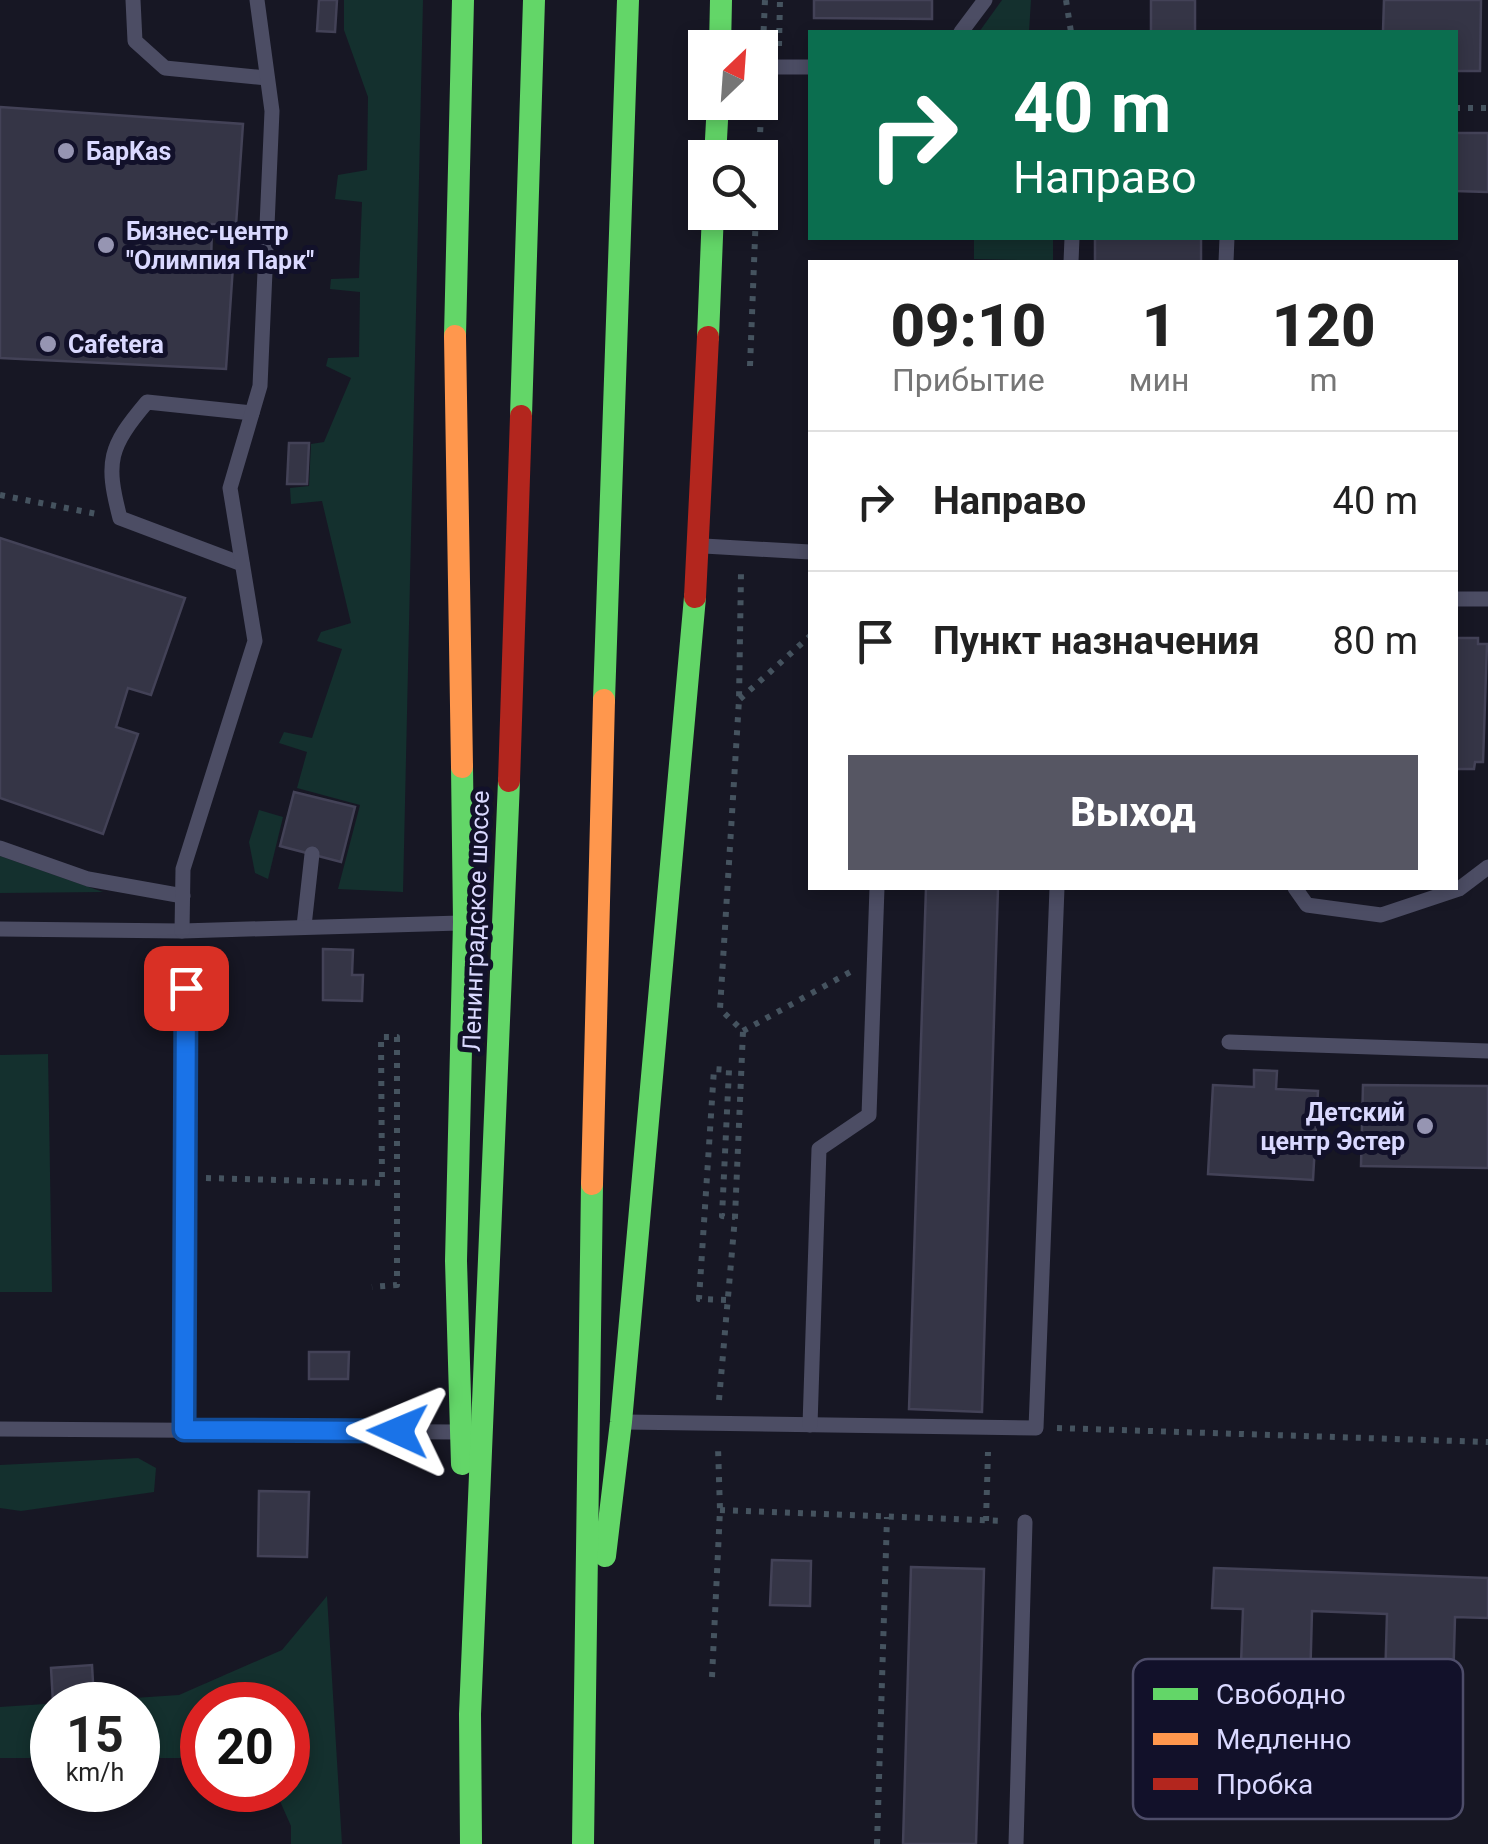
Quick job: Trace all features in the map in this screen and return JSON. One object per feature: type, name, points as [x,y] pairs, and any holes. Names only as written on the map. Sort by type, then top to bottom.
[{"type":"main road","points":[[463,0],[456,321],[464,922],[456,1260],[470,1714]]},
{"type":"main road","name":"Ленинградское шоссе","points":[[471,1844],[470,1714],[506,897],[534,0]]},
{"type":"main road","points":[[583,1844],[596,921],[628,0]]},
{"type":"main road","points":[[720,30],[721,0]]},
{"type":"main road","points":[[584,1730],[621,1422],[700,546],[712,230]]},
{"type":"lane","points":[[133,0],[136,40],[165,68],[267,78]]},
{"type":"lane","points":[[182,931],[184,869],[255,641],[230,488],[260,386],[272,112],[256,0]]},
{"type":"lane","points":[[962,30],[985,0]]},
{"type":"lane","points":[[778,67],[808,67]]},
{"type":"lane","points":[[242,564],[120,518],[108,474],[121,432],[147,402],[252,413]]},
{"type":"lane","points":[[700,546],[808,552]]},
{"type":"lane","points":[[1458,599],[1488,599]]},
{"type":"lane","points":[[0,848],[88,878],[183,896]]},
{"type":"lane","points":[[304,926],[312,854]]},
{"type":"lane","points":[[1458,889],[1488,867]]},
{"type":"lane","points":[[810,1426],[819,1150],[869,1115],[877,890]]},
{"type":"lane","points":[[621,1422],[1036,1428],[1058,890]]},
{"type":"lane","points":[[1296,890],[1307,905],[1381,915],[1456,890]]},
{"type":"lane","points":[[0,929],[182,931],[464,922]]},
{"type":"lane","points":[[184,1430],[186,988]]},
{"type":"lane","points":[[1229,1042],[1488,1051]]},
{"type":"lane","points":[[0,1429],[460,1432]]},
{"type":"lane","points":[[1016,1844],[1025,1522]]},
{"type":"path","points":[[765,0],[766,30]]},
{"type":"path","points":[[774,30],[780,0]]},
{"type":"path","points":[[1066,0],[1071,30]]},
{"type":"path","points":[[1458,108],[1488,108]]},
{"type":"path","points":[[750,370],[755,230]]},
{"type":"path","points":[[0,496],[120,518]]},
{"type":"path","points":[[742,548],[739,700],[720,1009],[743,1030]]},
{"type":"path","points":[[739,700],[808,638]]},
{"type":"path","points":[[743,1030],[874,958]]},
{"type":"path","points":[[712,1676],[720,1510],[717,1424],[735,1217],[743,1030]]},
{"type":"path","points":[[185,1178],[382,1183],[381,1037],[397,1037],[397,1285],[372,1286]]},
{"type":"path","points":[[726,1300],[699,1299],[714,1069],[729,1070],[722,1216],[735,1217]]},
{"type":"path","points":[[986,1521],[989,1428]]},
{"type":"path","points":[[1036,1428],[1488,1442]]},
{"type":"path","points":[[720,1510],[1025,1522]]},
{"type":"path","points":[[877,1844],[887,1517]]},
{"type":"green space","points":[[344,0],[423,0],[403,892],[338,889],[360,805],[297,788],[307,752],[279,743],[284,732],[312,738],[342,649],[317,641],[321,632],[351,623],[322,501],[291,504],[290,488],[309,486],[311,444],[324,442],[351,378],[326,366],[328,358],[359,357],[360,292],[330,289],[331,279],[359,278],[362,202],[335,199],[338,175],[367,170],[368,97],[344,30]]},
{"type":"green space","points":[[1002,0],[1031,0],[1029,30],[980,30]]},
{"type":"green space","points":[[974,240],[1053,240],[1053,260],[974,259]]},
{"type":"green space","points":[[259,810],[283,817],[268,879],[255,873],[249,842]]},
{"type":"green space","points":[[0,856],[103,892],[0,893]]},
{"type":"green space","points":[[48,1054],[52,1292],[0,1292],[0,1055]]},
{"type":"green space","points":[[138,1458],[156,1468],[154,1492],[21,1511],[0,1508],[0,1465]]},
{"type":"green space","points":[[327,1596],[342,1844],[291,1844],[291,1826],[285,1812],[310,1812],[310,1682],[209,1682],[282,1650]]},
{"type":"green space","points":[[179,1695],[180,1758],[160,1758],[160,1696]]},
{"type":"green space","points":[[30,1705],[30,1758],[0,1758],[0,1707]]},
{"type":"building","points":[[319,0],[337,0],[335,32],[317,31]]},
{"type":"building","points":[[814,0],[932,0],[932,19],[814,18]]},
{"type":"building","points":[[1151,0],[1195,0],[1195,30],[1151,30]]},
{"type":"building","points":[[1384,0],[1481,0],[1480,71],[1458,71],[1458,30],[1383,30]]},
{"type":"building","name":"Бизнес-центр \"Олимпия Парк\"","points":[[0,107],[243,124],[236,225],[212,224],[211,265],[233,266],[226,369],[0,358]]},
{"type":"building","points":[[1458,133],[1488,133],[1488,192],[1458,191]]},
{"type":"building","points":[[1095,240],[1201,240],[1201,260],[1095,260]]},
{"type":"building","points":[[289,443],[309,443],[307,484],[287,484]]},
{"type":"building","points":[[0,538],[185,598],[151,695],[128,688],[116,727],[138,734],[103,834],[0,798]]},
{"type":"building","points":[[1458,638],[1478,638],[1478,644],[1487,644],[1483,762],[1475,762],[1474,769],[1458,769]]},
{"type":"building","points":[[294,792],[355,807],[341,862],[280,846]]},
{"type":"building","points":[[926,890],[998,890],[982,1412],[909,1409]]},
{"type":"building","points":[[323,949],[353,950],[352,975],[363,975],[362,1001],[323,1000]]},
{"type":"building","points":[[1254,1070],[1277,1071],[1276,1089],[1318,1091],[1313,1180],[1208,1174],[1213,1085],[1254,1087]]},
{"type":"building","name":"Детский центр Эстер","points":[[1363,1085],[1488,1086],[1488,1168],[1361,1166]]},
{"type":"building","points":[[309,1352],[349,1352],[348,1379],[309,1379]]},
{"type":"building","points":[[259,1491],[309,1492],[307,1557],[258,1556]]},
{"type":"building","points":[[772,1560],[811,1561],[810,1606],[770,1605]]},
{"type":"building","points":[[911,1567],[984,1569],[976,1844],[903,1844]]},
{"type":"building","points":[[1214,1568],[1488,1578],[1488,1618],[1455,1617],[1454,1659],[1386,1659],[1387,1614],[1312,1611],[1311,1659],[1241,1659],[1243,1609],[1212,1608]]},
{"type":"building","points":[[92,1665],[93,1682],[52,1682],[51,1668]]},
{"type":"traffic: fast","points":[[455,336],[463,0]]},
{"type":"traffic: fast","points":[[521,416],[534,0]]},
{"type":"traffic: fast","points":[[604,700],[628,0]]},
{"type":"traffic: fast","points":[[720,30],[721,0]]},
{"type":"traffic: fast","points":[[716,140],[717,120]]},
{"type":"traffic: fast","points":[[708,337],[712,230]]},
{"type":"traffic: fast","points":[[605,1556],[621,1422],[695,597]]},
{"type":"traffic: fast","points":[[462,767],[464,922],[456,1261],[462,1464]]},
{"type":"traffic: fast","points":[[471,1844],[470,1714],[509,781]]},
{"type":"traffic: fast","points":[[583,1844],[592,1184]]},
{"type":"traffic: slow","points":[[455,336],[462,767]]},
{"type":"traffic: slow","points":[[592,1184],[604,700]]},
{"type":"traffic: jam","points":[[695,597],[708,337]]},
{"type":"traffic: jam","points":[[509,781],[521,416]]},
{"type":"place","name":"БарKas","points":[[66,151]]},
{"type":"place","name":"Бизнес-центр \"Олимпия Парк\"","points":[[106,245]]},
{"type":"place","name":"Cafetera","points":[[48,344]]},
{"type":"place","name":"Детский центр Эстер","points":[[1425,1126]]},
{"type":"route","points":[[186,988],[184,1430],[398,1431]]}]
